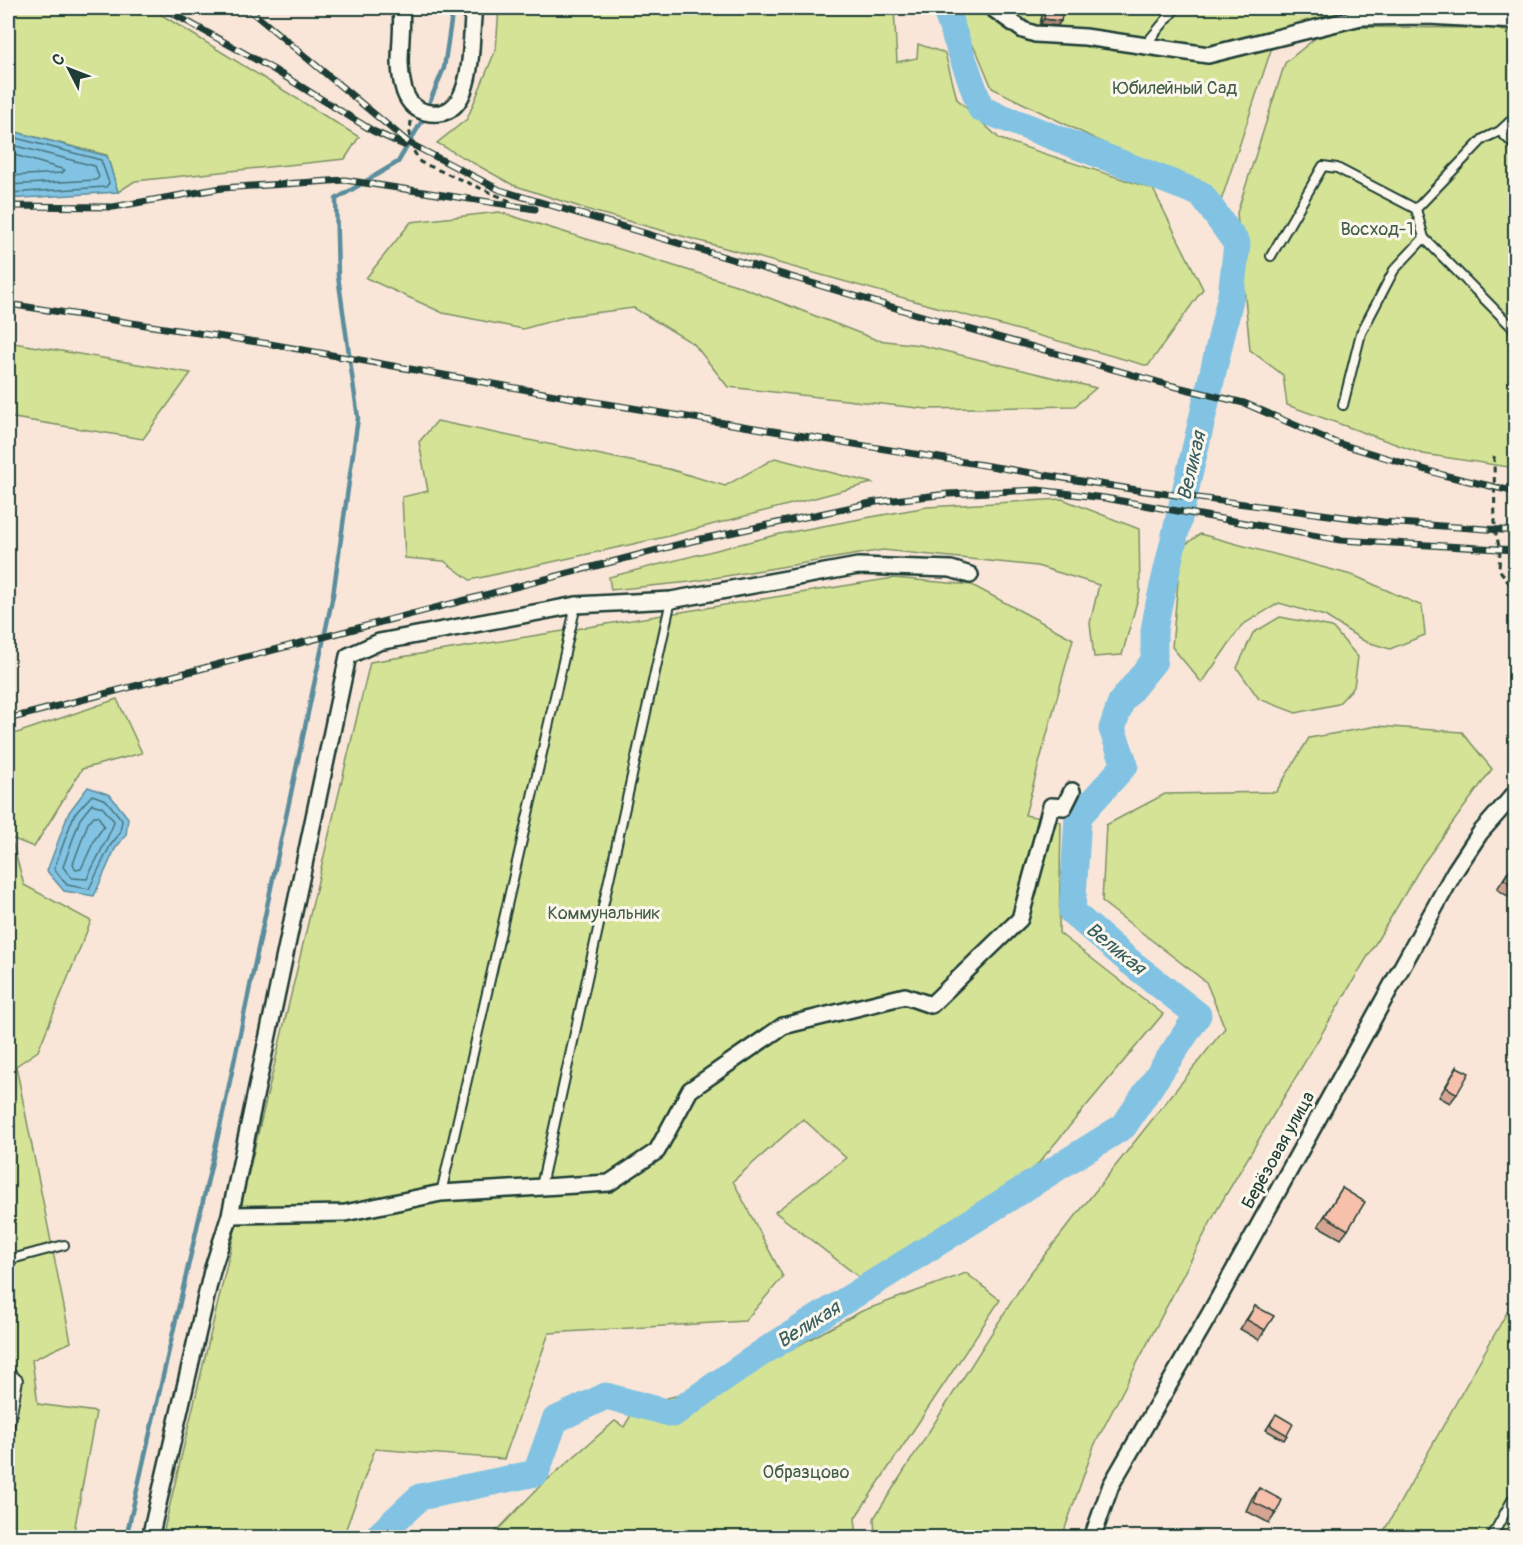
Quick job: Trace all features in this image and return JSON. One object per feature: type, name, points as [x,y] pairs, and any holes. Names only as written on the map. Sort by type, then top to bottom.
[{"type":"street","points":[[401,8],[399,68],[407,99],[415,108],[434,113],[448,112],[460,102],[467,82],[474,8]]},
{"type":"street","points":[[992,8],[1008,12],[1023,30],[1035,34],[1085,37],[1208,56],[1360,17],[1382,15],[1515,21]]},
{"type":"street","points":[[150,1538],[212,1271],[230,1215],[348,656],[379,642],[576,604],[671,600],[858,566],[951,569],[970,575]]},
{"type":"street","points":[[230,1215],[345,1213],[441,1193],[609,1183],[657,1151],[690,1090],[783,1026],[905,996],[931,1005],[1020,919],[1051,806],[1064,807],[1072,790]]},
{"type":"street","name":"Берёзовая улица","points":[[1092,1538],[1111,1485],[1212,1310],[1455,871],[1480,833],[1515,792]]},
{"type":"lane","points":[[1144,46],[1176,8]]},
{"type":"lane","points":[[1416,209],[1483,139],[1500,131],[1515,116]]},
{"type":"lane","points":[[1500,131],[1515,147]]},
{"type":"lane","points":[[1270,256],[1323,166],[1337,168],[1416,209],[1424,238],[1515,331]]},
{"type":"lane","points":[[1343,405],[1361,333],[1394,270],[1424,238]]},
{"type":"lane","points":[[541,1186],[671,600]]},
{"type":"lane","points":[[441,1193],[576,604]]},
{"type":"lane","points":[[8,1260],[64,1245]]},
{"type":"lane","points":[[8,1371],[18,1380],[8,1434]]},
{"type":"lane","points":[[1491,1538],[1515,1493]]},
{"type":"path","points":[[415,108],[409,143],[420,162],[510,201]]},
{"type":"path","points":[[1494,456],[1495,530],[1500,550],[1499,569],[1515,593]]},
{"type":"green space","points":[[8,8],[135,8],[157,12],[359,137],[345,159],[135,181],[118,192],[107,155],[8,130]]},
{"type":"green space","points":[[499,8],[894,8],[897,62],[917,58],[918,44],[945,53],[957,99],[1000,139],[1153,189],[1203,289],[1148,366],[592,211],[513,185],[437,143],[467,119],[496,49]]},
{"type":"green space","name":"Юбилейный Сад","points":[[946,8],[1371,8],[1275,38],[1221,201],[992,88],[977,52]]},
{"type":"green space","name":"Восход-1","points":[[1329,27],[1490,28],[1515,33],[1515,468],[1423,454],[1287,405],[1283,375],[1250,350],[1237,213],[1285,63]]},
{"type":"green space","points":[[499,212],[736,285],[877,340],[920,345],[1096,388],[1075,406],[927,409],[728,387],[694,344],[634,308],[569,316],[523,329],[443,313],[366,278],[411,222]]},
{"type":"green space","points":[[8,342],[191,373],[143,439],[8,417]]},
{"type":"green space","points":[[437,421],[669,469],[725,486],[775,458],[872,483],[665,537],[470,580],[444,561],[405,558],[402,497],[428,491],[419,442]]},
{"type":"green space","points":[[1062,499],[1139,529],[1140,591],[1122,655],[1094,657],[1090,623],[1099,585],[1037,566],[883,550],[690,582],[611,590],[609,577],[780,534],[927,507]]},
{"type":"green space","points":[[1200,534],[1355,576],[1422,606],[1425,635],[1390,649],[1364,641],[1325,616],[1279,603],[1242,625],[1202,683],[1172,647],[1181,548]]},
{"type":"green space","name":"Коммунальник","points":[[893,578],[972,585],[1073,639],[1025,815],[1061,822],[1059,933],[1163,1014],[1012,1195],[864,1281],[775,1212],[846,1158],[803,1119],[733,1181],[783,1277],[745,1321],[549,1333],[504,1459],[375,1449],[343,1537],[162,1538],[370,662]]},
{"type":"green space","points":[[1280,617],[1332,627],[1358,657],[1354,687],[1338,704],[1296,713],[1259,699],[1237,668],[1253,633]]},
{"type":"green space","points":[[117,699],[142,753],[82,769],[34,847],[11,838],[24,885],[91,921],[38,1051],[16,1066],[71,1342],[32,1360],[38,1404],[96,1412],[73,1537],[8,1538],[8,736]]},
{"type":"green space","points":[[1377,726],[1462,732],[1492,769],[1422,865],[1218,1208],[1094,1446],[1062,1537],[875,1537],[874,1518],[1028,1276],[1225,1028],[1206,982],[1102,902],[1106,825],[1165,794],[1276,792],[1309,738]]},
{"type":"green space","name":"Образцово","points":[[966,1273],[1000,1300],[855,1518],[857,1537],[491,1537],[538,1488],[615,1421],[624,1427],[637,1405],[684,1394],[786,1352],[862,1311]]},
{"type":"green space","points":[[1515,1298],[1515,1537],[1380,1538]]},
{"type":"water","points":[[8,130],[107,156],[118,192],[8,199]]},
{"type":"water","points":[[88,787],[110,795],[128,818],[126,835],[115,849],[94,896],[64,891],[47,871],[69,812]]},
{"type":"building","points":[[1046,8],[1063,10],[1061,21],[1044,19]]},
{"type":"building","points":[[1513,864],[1515,865],[1515,887],[1504,879]]},
{"type":"building","points":[[1457,1067],[1469,1073],[1457,1094],[1446,1087]]},
{"type":"building","points":[[1342,1188],[1365,1202],[1348,1230],[1325,1216]]},
{"type":"building","points":[[1255,1306],[1274,1316],[1265,1330],[1247,1320]]},
{"type":"building","points":[[1276,1414],[1293,1424],[1287,1435],[1270,1425]]},
{"type":"building","points":[[1259,1488],[1282,1500],[1276,1513],[1253,1502]]},
{"type":"waterway","points":[[430,101],[444,68],[453,8]]},
{"type":"waterway","name":"Великая","points":[[376,1538],[420,1497],[536,1473],[555,1420],[606,1396],[673,1414],[763,1352],[1124,1126],[1198,1015],[1129,961],[1072,912],[1078,817],[1125,765],[1112,729],[1121,702],[1154,661],[1154,631],[1158,608],[1231,295],[1237,244],[1201,194],[981,109],[945,8]]},
{"type":"waterway","points":[[126,1538],[224,1109],[333,595],[358,418],[338,276],[336,199],[398,162],[423,119]]},
{"type":"railway","points":[[163,8],[271,68],[373,131],[404,145]]},
{"type":"railway","points":[[247,8],[409,143],[500,190],[919,315],[1169,385],[1244,403],[1334,442],[1443,475],[1516,492]]},
{"type":"railway","points":[[8,206],[113,207],[222,188],[345,180],[535,209]]},
{"type":"railway","points":[[8,304],[270,344],[589,401],[1137,490],[1383,522],[1516,531]]},
{"type":"railway","points":[[8,719],[692,541],[876,502],[948,494],[1038,490],[1105,498],[1340,540],[1516,550]]}]
